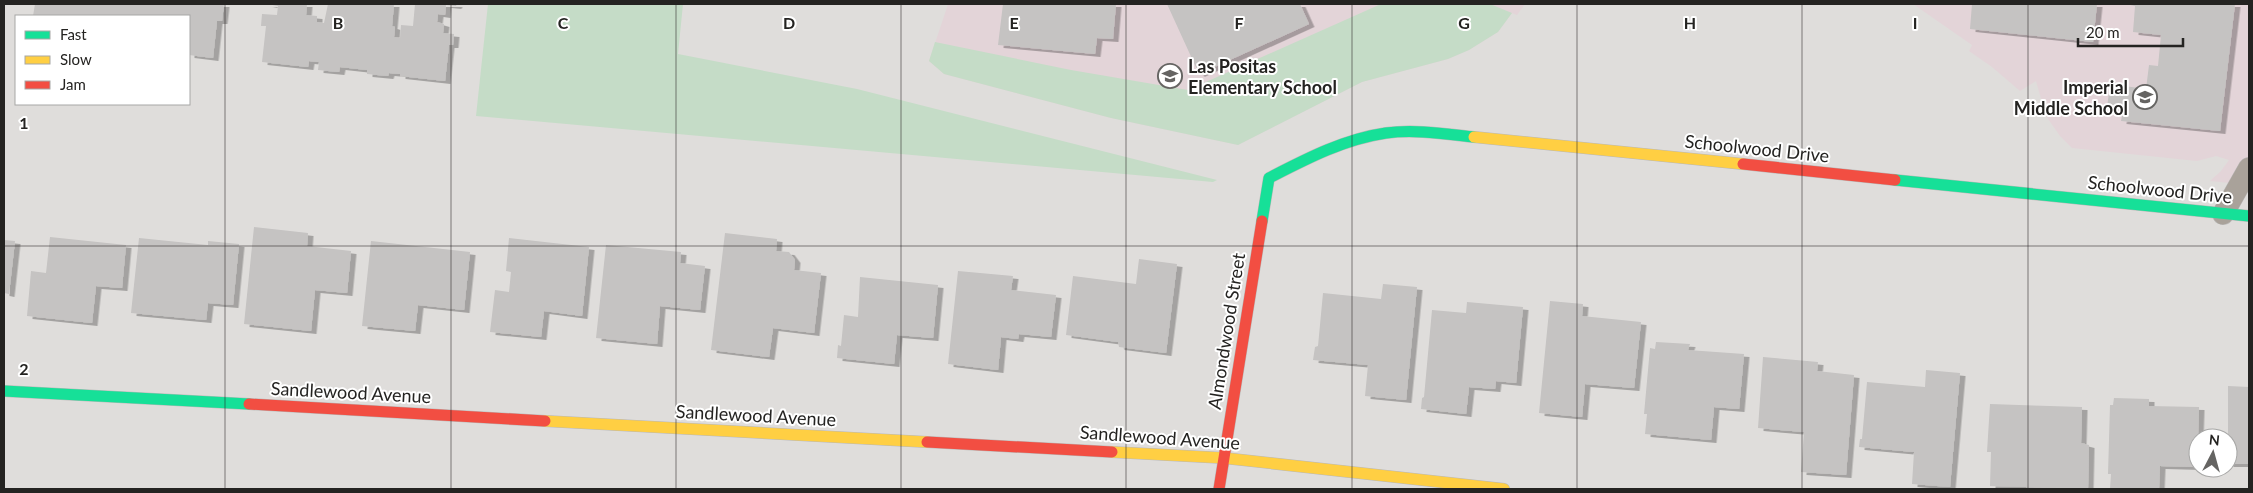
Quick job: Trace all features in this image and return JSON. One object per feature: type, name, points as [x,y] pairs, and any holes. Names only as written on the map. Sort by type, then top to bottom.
[{"type":"street","name":"Schoolwood Drive","points":[[1269,178],[1307,158],[1360,138],[1388,133],[1445,134],[2249,216]]},
{"type":"street","name":"Almondwood Street","points":[[1219,489],[1269,178]]},
{"type":"street","name":"Sandlewood Avenue","points":[[4,391],[1224,458],[1504,489]]},
{"type":"lane","points":[[2223,214],[2249,168]]},
{"type":"shaded area","name":"Las Positas Elementary School","points":[[948,4],[1525,4],[1517,15],[1512,13],[1498,32],[1469,50],[1448,59],[1362,82],[1238,145],[1111,118],[944,74],[929,61]]},
{"type":"shaded area","name":"Imperial Middle School","points":[[1913,4],[2249,4],[2249,185],[2210,181],[2229,160],[2216,156],[2197,161],[2072,148],[2060,136],[2046,116],[2036,81],[2020,91],[1992,67],[1969,51],[1972,45]]},
{"type":"green space","points":[[488,4],[683,4],[678,54],[857,89],[1217,180],[1213,182],[476,116]]},
{"type":"green space","points":[[1381,4],[1490,4],[1512,13],[1498,32],[1469,50],[1448,59],[1362,82],[1238,145],[1111,118],[944,74],[929,61],[935,42],[1071,70],[1188,90]]},
{"type":"building","points":[[35,4],[224,4],[222,21],[217,21],[213,58],[190,55],[190,15],[33,15]]},
{"type":"building","points":[[267,4],[307,4],[306,15],[317,16],[317,22],[324,23],[328,4],[394,4],[392,26],[395,27],[394,37],[400,38],[401,25],[413,26],[415,4],[457,4],[456,6],[446,5],[445,15],[438,14],[437,22],[444,24],[443,33],[454,34],[453,45],[449,45],[445,81],[389,73],[388,76],[367,74],[367,70],[340,67],[339,72],[318,70],[319,62],[309,61],[308,67],[262,62],[266,26],[261,26],[262,14],[277,15],[278,6]]},
{"type":"building","points":[[1003,4],[1116,4],[1113,39],[1097,38],[1095,54],[998,45]]},
{"type":"building","points":[[1167,4],[1300,4],[1309,24],[1199,74]]},
{"type":"building","points":[[1972,4],[2097,4],[2093,42],[1970,29]]},
{"type":"building","points":[[2130,4],[2235,4],[2220,131],[2121,121],[2123,111],[2107,108],[2110,84],[2146,89],[2149,65],[2158,66],[2161,35],[2133,32],[2135,6]]},
{"type":"building","points":[[254,227],[308,233],[307,246],[351,251],[347,293],[315,290],[311,331],[244,324]]},
{"type":"building","points":[[725,233],[777,239],[776,251],[789,252],[795,260],[794,270],[821,273],[814,333],[773,328],[769,357],[711,350]]},
{"type":"building","points":[[50,237],[126,245],[122,288],[96,286],[92,323],[27,316],[31,271],[46,273]]},
{"type":"building","points":[[139,238],[208,245],[208,241],[239,244],[233,305],[208,303],[206,320],[131,313]]},
{"type":"building","points":[[509,238],[589,247],[582,316],[544,311],[541,337],[490,332],[495,290],[509,292],[511,272],[506,271]]},
{"type":"building","points":[[4,240],[15,241],[9,294],[4,293]]},
{"type":"building","points":[[371,241],[470,252],[464,310],[418,305],[415,331],[362,326]]},
{"type":"building","points":[[606,245],[681,252],[680,263],[705,266],[700,310],[660,306],[657,344],[596,338]]},
{"type":"building","points":[[1139,259],[1177,264],[1166,353],[1119,347],[1118,342],[1066,335],[1073,276],[1136,284]]},
{"type":"building","points":[[958,271],[1013,276],[1011,290],[1056,295],[1051,337],[1019,334],[1018,339],[1001,337],[998,370],[948,364]]},
{"type":"building","points":[[860,277],[938,285],[933,338],[897,335],[894,364],[837,358],[838,345],[841,346],[844,315],[858,317]]},
{"type":"building","points":[[1383,284],[1417,287],[1406,400],[1365,396],[1368,365],[1313,360],[1315,347],[1318,346],[1323,293],[1381,299]]},
{"type":"building","points":[[1550,301],[1583,304],[1582,316],[1641,322],[1634,388],[1585,384],[1582,417],[1539,413]]},
{"type":"building","points":[[1467,302],[1523,307],[1516,383],[1496,381],[1495,389],[1469,387],[1466,414],[1421,409],[1422,398],[1424,397],[1432,310],[1466,313]]},
{"type":"building","points":[[1656,342],[1690,344],[1688,350],[1744,354],[1739,409],[1714,407],[1711,440],[1645,434],[1647,414],[1644,414],[1650,348],[1655,349]]},
{"type":"building","points":[[1763,357],[1818,362],[1817,371],[1854,375],[1846,475],[1801,472],[1804,432],[1758,428]]},
{"type":"building","points":[[1926,370],[1960,373],[1950,487],[1912,484],[1914,452],[1859,447],[1860,439],[1862,439],[1867,382],[1925,387]]},
{"type":"building","points":[[2228,386],[2249,387],[2249,464],[2238,464],[2238,428],[2228,428]]},
{"type":"building","points":[[2114,398],[2149,399],[2149,406],[2199,407],[2198,428],[2188,428],[2188,467],[2160,466],[2159,489],[2110,489],[2111,474],[2108,474],[2110,405],[2113,405]]},
{"type":"building","points":[[1990,404],[2082,407],[2081,443],[2089,445],[2088,489],[1990,486],[1991,452],[1987,452]]},
{"type":"traffic: fast","points":[[1262,221],[1269,178],[1340,145],[1370,136],[1397,132],[1430,132],[1474,137]]},
{"type":"traffic: fast","points":[[1895,180],[2249,216]]},
{"type":"traffic: fast","points":[[4,391],[249,404]]},
{"type":"traffic: slow","points":[[1474,137],[1743,164]]},
{"type":"traffic: slow","points":[[545,421],[927,442]]},
{"type":"traffic: slow","points":[[1112,452],[1224,458],[1504,489]]},
{"type":"traffic: jam","points":[[1743,164],[1895,180]]},
{"type":"traffic: jam","points":[[1219,489],[1262,221]]},
{"type":"traffic: jam","points":[[249,404],[545,421]]},
{"type":"traffic: jam","points":[[927,442],[1112,452]]},
{"type":"place","name":"Las Positas Elementary School","points":[[1170,76]]},
{"type":"place","name":"Imperial Middle School","points":[[2145,97]]}]
